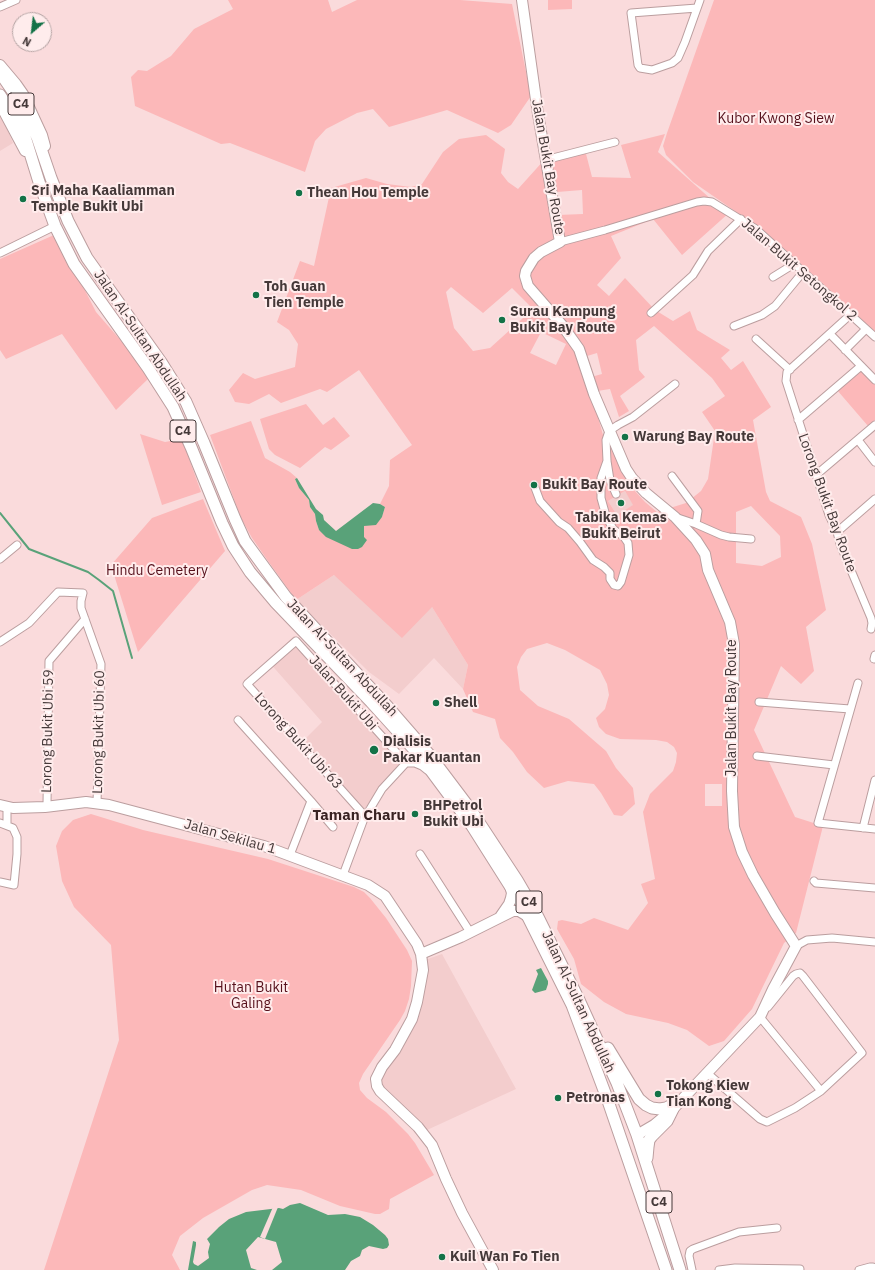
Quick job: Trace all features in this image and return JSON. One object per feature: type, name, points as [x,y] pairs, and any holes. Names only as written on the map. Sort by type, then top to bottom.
[{"type":"main road","name":"Jalan Al-Sultan Abdullah","points":[[0,73],[14,93],[37,137],[68,221],[87,258],[161,362],[186,402],[245,541],[286,597],[388,707],[428,753],[471,810],[517,880],[531,905],[576,1002],[666,1270]]},
{"type":"main road","name":"Jalan Al-Sultan Abdullah","points":[[0,102],[20,124],[55,226],[74,264],[148,368],[172,407],[233,546],[250,572],[276,602],[420,756],[472,826],[509,883],[576,1002]]},
{"type":"main road","points":[[576,1002],[639,1099],[652,1108],[660,1109],[666,1108],[682,1100]]},
{"type":"main road","points":[[576,1002],[624,1124],[637,1135],[631,1142],[632,1150],[657,1225],[669,1270]]},
{"type":"main road","points":[[647,1164],[650,1140],[667,1121],[673,1109]]},
{"type":"main road","name":"C4","points":[[637,1135],[680,1270]]},
{"type":"street","points":[[0,7],[16,0]]},
{"type":"street","name":"Jalan Bukit Bay Route","points":[[522,0],[538,114],[560,242],[541,252],[534,258],[526,270],[525,276],[528,286],[576,343],[582,356],[594,394],[626,469],[646,493],[675,517],[696,540],[705,554],[708,570],[730,622],[734,644],[734,826],[742,852],[753,876],[796,946]]},
{"type":"street","points":[[697,8],[631,13],[638,65],[640,68],[652,70],[672,63],[678,58],[697,8],[700,0]]},
{"type":"street","name":"C4","points":[[0,65],[23,94],[42,135],[51,178]]},
{"type":"street","name":"C4","points":[[0,102],[23,146],[39,182]]},
{"type":"street","points":[[546,160],[615,142]]},
{"type":"street","name":"Jalan Bukit Setongkol 2","points":[[560,242],[697,202],[712,202],[756,229],[875,337]]},
{"type":"street","points":[[651,313],[693,275],[708,251],[741,219]]},
{"type":"street","points":[[0,253],[55,226]]},
{"type":"street","points":[[773,277],[794,264]]},
{"type":"street","points":[[734,326],[762,315],[774,306],[803,272]]},
{"type":"street","points":[[756,339],[788,373],[850,315]]},
{"type":"street","points":[[846,350],[866,329]]},
{"type":"street","points":[[830,334],[875,380]]},
{"type":"street","points":[[798,420],[861,366]]},
{"type":"street","name":"Lorong Bukit Bay Route","points":[[788,373],[786,381],[816,476],[840,544],[872,623],[871,629]]},
{"type":"street","points":[[616,494],[610,480],[606,461],[606,440],[609,431],[633,417],[675,384]]},
{"type":"street","points":[[816,476],[875,425]]},
{"type":"street","points":[[858,440],[875,462]]},
{"type":"street","points":[[534,485],[540,501],[559,522],[568,528],[593,560],[610,573],[610,579],[614,585],[618,586],[621,582],[630,556],[628,543],[624,537],[613,529],[606,516],[601,498],[602,478],[606,461]]},
{"type":"street","points":[[672,476],[698,511],[696,524]]},
{"type":"street","points":[[837,532],[875,499]]},
{"type":"street","points":[[675,517],[721,535],[751,539]]},
{"type":"street","points":[[0,559],[17,545]]},
{"type":"street","name":"Lorong Bukit Ubi 60","points":[[0,642],[24,627],[58,592],[83,592],[80,604],[100,664],[97,803]]},
{"type":"street","name":"Lorong Bukit Ubi 59","points":[[45,807],[47,804],[49,660],[86,619]]},
{"type":"street","name":"Lorong Bukit Ubi 63","points":[[296,641],[247,684],[365,816]]},
{"type":"street","name":"Jalan Bukit Ubi","points":[[296,641],[406,763]]},
{"type":"street","points":[[858,683],[818,823],[875,829]]},
{"type":"street","points":[[759,702],[850,709]]},
{"type":"street","points":[[238,720],[311,800],[333,827]]},
{"type":"street","points":[[757,756],[834,765]]},
{"type":"street","points":[[343,875],[365,816],[382,790],[406,763],[415,763],[422,766],[434,775]]},
{"type":"street","points":[[863,828],[875,780]]},
{"type":"street","points":[[290,855],[311,800]]},
{"type":"street","name":"Jalan Sekilau 1","points":[[3,806],[45,807],[80,803],[97,803],[264,846],[290,855],[368,885],[385,896],[417,944],[421,954]]},
{"type":"street","points":[[0,882],[14,885],[17,854],[17,837],[13,828],[3,824],[3,806]]},
{"type":"street","points":[[420,854],[470,932]]},
{"type":"street","points":[[814,881],[875,888]]},
{"type":"street","points":[[500,917],[509,904],[511,898],[512,893],[509,883]]},
{"type":"street","points":[[493,1270],[462,1213],[432,1146],[418,1128],[380,1091],[377,1086],[376,1079],[382,1067],[395,1050],[412,1019],[423,970],[421,954],[516,910],[529,917]]},
{"type":"street","points":[[761,1019],[773,989],[796,946],[807,940],[832,938],[875,942]]},
{"type":"street","points":[[637,1135],[654,1125],[682,1100],[707,1074],[761,1019],[768,1007],[796,974],[800,973],[862,1053],[821,1091],[795,1108],[767,1122],[760,1119],[707,1074]]},
{"type":"street","points":[[761,1019],[821,1091]]},
{"type":"street","points":[[692,1270],[689,1256],[690,1251],[694,1249],[739,1232],[777,1228]]},
{"type":"street","points":[[859,1270],[870,1267],[875,1269]]},
{"type":"street","points":[[719,1270],[735,1268],[800,1269]]},
{"type":"shaded area","points":[[0,112],[13,143],[0,151]]},
{"type":"shaded area","points":[[297,478],[316,509],[323,515],[324,520],[336,531],[373,503],[380,504],[385,507],[382,517],[376,525],[364,526],[364,537],[367,540],[362,547],[352,549],[326,537],[319,530],[315,514],[310,507],[309,500],[299,488],[295,479]]},
{"type":"shaded area","name":"Tabika Kemas Bukit Beirut","points":[[625,491],[634,505],[617,515],[608,501]]},
{"type":"shaded area","points":[[334,575],[432,607],[468,665],[463,689],[434,658],[399,694],[369,672],[296,600]]},
{"type":"shaded area","points":[[294,636],[301,641],[406,759],[381,786],[363,811],[301,743],[322,722],[268,661]]},
{"type":"shaded area","points":[[442,954],[516,1089],[427,1130],[382,1086],[381,1078],[401,1047],[425,960]]},
{"type":"shaded area","points":[[541,968],[548,981],[548,984],[546,990],[535,993],[532,990],[538,974],[536,970]]},
{"type":"shaded area","points":[[300,1203],[328,1215],[345,1214],[360,1217],[385,1235],[388,1239],[389,1245],[387,1248],[383,1249],[369,1246],[362,1250],[360,1256],[351,1261],[345,1270],[272,1270],[282,1262],[276,1242],[258,1237],[246,1250],[251,1268],[257,1270],[188,1270],[193,1241],[196,1242],[196,1245],[193,1262],[198,1266],[209,1258],[208,1252],[210,1244],[207,1239],[229,1219],[246,1212],[279,1208],[283,1209],[290,1205]]},
{"type":"green space","points":[[228,0],[328,0],[332,12],[357,0],[460,0],[512,4],[531,96],[511,125],[498,133],[447,110],[389,127],[373,109],[357,113],[326,129],[315,141],[305,172],[230,143],[221,144],[135,106],[131,77],[138,70],[147,71],[171,56],[194,29],[233,9]]},
{"type":"green space","points":[[548,0],[572,0],[572,9],[548,10]]},
{"type":"green space","name":"Kubor Kwong Siew","points":[[714,0],[875,0],[875,332],[788,252],[758,227],[693,182],[666,155],[663,146],[667,133]]},
{"type":"green space","points":[[665,134],[658,152],[712,200],[730,212],[682,255],[653,219],[611,236],[621,258],[597,285],[609,296],[625,278],[655,310],[673,321],[690,311],[697,330],[730,350],[721,358],[731,370],[743,361],[771,407],[753,420],[766,492],[770,501],[801,517],[812,544],[826,610],[806,627],[814,671],[801,684],[781,666],[754,730],[795,817],[823,826],[796,933],[784,943],[752,1009],[724,1041],[709,1046],[687,1030],[668,1023],[626,1014],[604,1002],[581,984],[574,959],[557,929],[558,921],[562,920],[581,924],[594,918],[628,930],[648,903],[641,884],[655,879],[643,812],[650,794],[673,771],[677,753],[674,747],[667,742],[656,740],[620,739],[606,734],[599,727],[596,718],[605,709],[609,695],[607,684],[600,670],[565,650],[547,643],[527,649],[521,657],[517,667],[520,690],[538,706],[569,719],[606,751],[616,768],[633,788],[635,804],[622,816],[614,815],[594,784],[568,781],[544,788],[527,772],[513,752],[500,738],[495,719],[473,712],[463,689],[468,665],[432,607],[402,638],[334,575],[296,600],[252,538],[241,518],[210,435],[251,421],[265,458],[290,472],[297,478],[295,479],[299,488],[309,500],[310,507],[315,514],[319,530],[364,538],[364,526],[382,517],[385,507],[380,504],[389,486],[390,460],[412,445],[359,370],[327,392],[320,389],[281,403],[269,394],[249,404],[235,402],[229,390],[243,373],[255,379],[295,367],[298,344],[289,330],[277,322],[300,261],[314,266],[331,188],[366,178],[387,184],[411,187],[422,184],[443,152],[459,139],[486,135],[505,149],[501,173],[508,182],[518,189],[545,159],[585,150],[592,177],[631,178],[621,145]],"holes":[[[582,190],[583,214],[558,215],[557,192]],[[451,287],[483,313],[512,288],[533,309],[490,348],[473,351],[454,328],[446,292]],[[654,326],[712,378],[725,396],[702,412],[715,431],[708,479],[701,491],[686,503],[657,512],[635,491],[603,435],[591,392],[610,389],[619,417],[629,411],[620,396],[645,377],[639,370],[636,340]],[[541,332],[566,344],[556,365],[530,353]],[[597,353],[602,374],[591,377],[587,356]],[[625,491],[633,505],[617,515],[608,501]],[[751,506],[780,536],[781,557],[762,566],[736,563],[736,512]],[[705,784],[722,784],[722,806],[705,806]]]},
{"type":"green space","points":[[57,235],[96,312],[137,359],[149,378],[116,410],[62,334],[6,359],[0,350],[0,259]]},
{"type":"green space","points":[[862,369],[875,385],[875,420],[868,426],[837,390]]},
{"type":"green space","points":[[306,404],[323,425],[334,417],[350,436],[331,450],[325,447],[300,468],[275,455],[269,449],[260,419]]},
{"type":"green space","points":[[140,434],[165,442],[182,439],[201,492],[162,505]]},
{"type":"green space","name":"Hindu Cemetery","points":[[203,499],[225,551],[138,652],[111,565],[152,518]]},
{"type":"green space","name":"Hutan Bukit Galing","points":[[91,814],[143,830],[268,859],[354,887],[364,892],[370,898],[386,918],[407,950],[412,961],[411,986],[405,1011],[363,1074],[359,1083],[360,1090],[367,1098],[386,1112],[408,1134],[434,1175],[390,1199],[389,1209],[380,1214],[340,1206],[301,1190],[267,1185],[252,1190],[203,1218],[180,1236],[172,1255],[180,1270],[44,1270],[119,1040],[111,945],[74,907],[62,881],[56,846],[62,831],[73,820]]},
{"type":"pier","points":[[273,1207],[278,1207],[265,1239],[260,1237]]},
{"type":"waterway","points":[[0,513],[29,549],[88,572],[113,591],[132,658]]},
{"type":"place","name":"Thean Hou Temple","points":[[299,193]]},
{"type":"place","name":"Sri Maha Kaaliamman Temple Bukit Ubi","points":[[23,199]]},
{"type":"place","name":"Toh Guan Tien Temple","points":[[256,295]]},
{"type":"place","name":"Surau Kampung Bukit Bay Route","points":[[502,320]]},
{"type":"place","name":"Warung Bay Route","points":[[625,437]]},
{"type":"place","name":"Bukit Bay Route","points":[[534,485]]},
{"type":"place","name":"Tabika Kemas Bukit Beirut","points":[[621,503]]},
{"type":"place","name":"Shell","points":[[436,703]]},
{"type":"place","name":"Dialisis Pakar Kuantan","points":[[374,750]]},
{"type":"place","name":"BHPetrol Bukit Ubi","points":[[415,814]]},
{"type":"place","name":"Tokong Kiew Tian Kong","points":[[658,1094]]},
{"type":"place","name":"Petronas","points":[[558,1098]]},
{"type":"place","name":"Kuil Wan Fo Tien","points":[[442,1257]]},
{"type":"district","name":"Taman Charu","points":[[359,816]]}]
